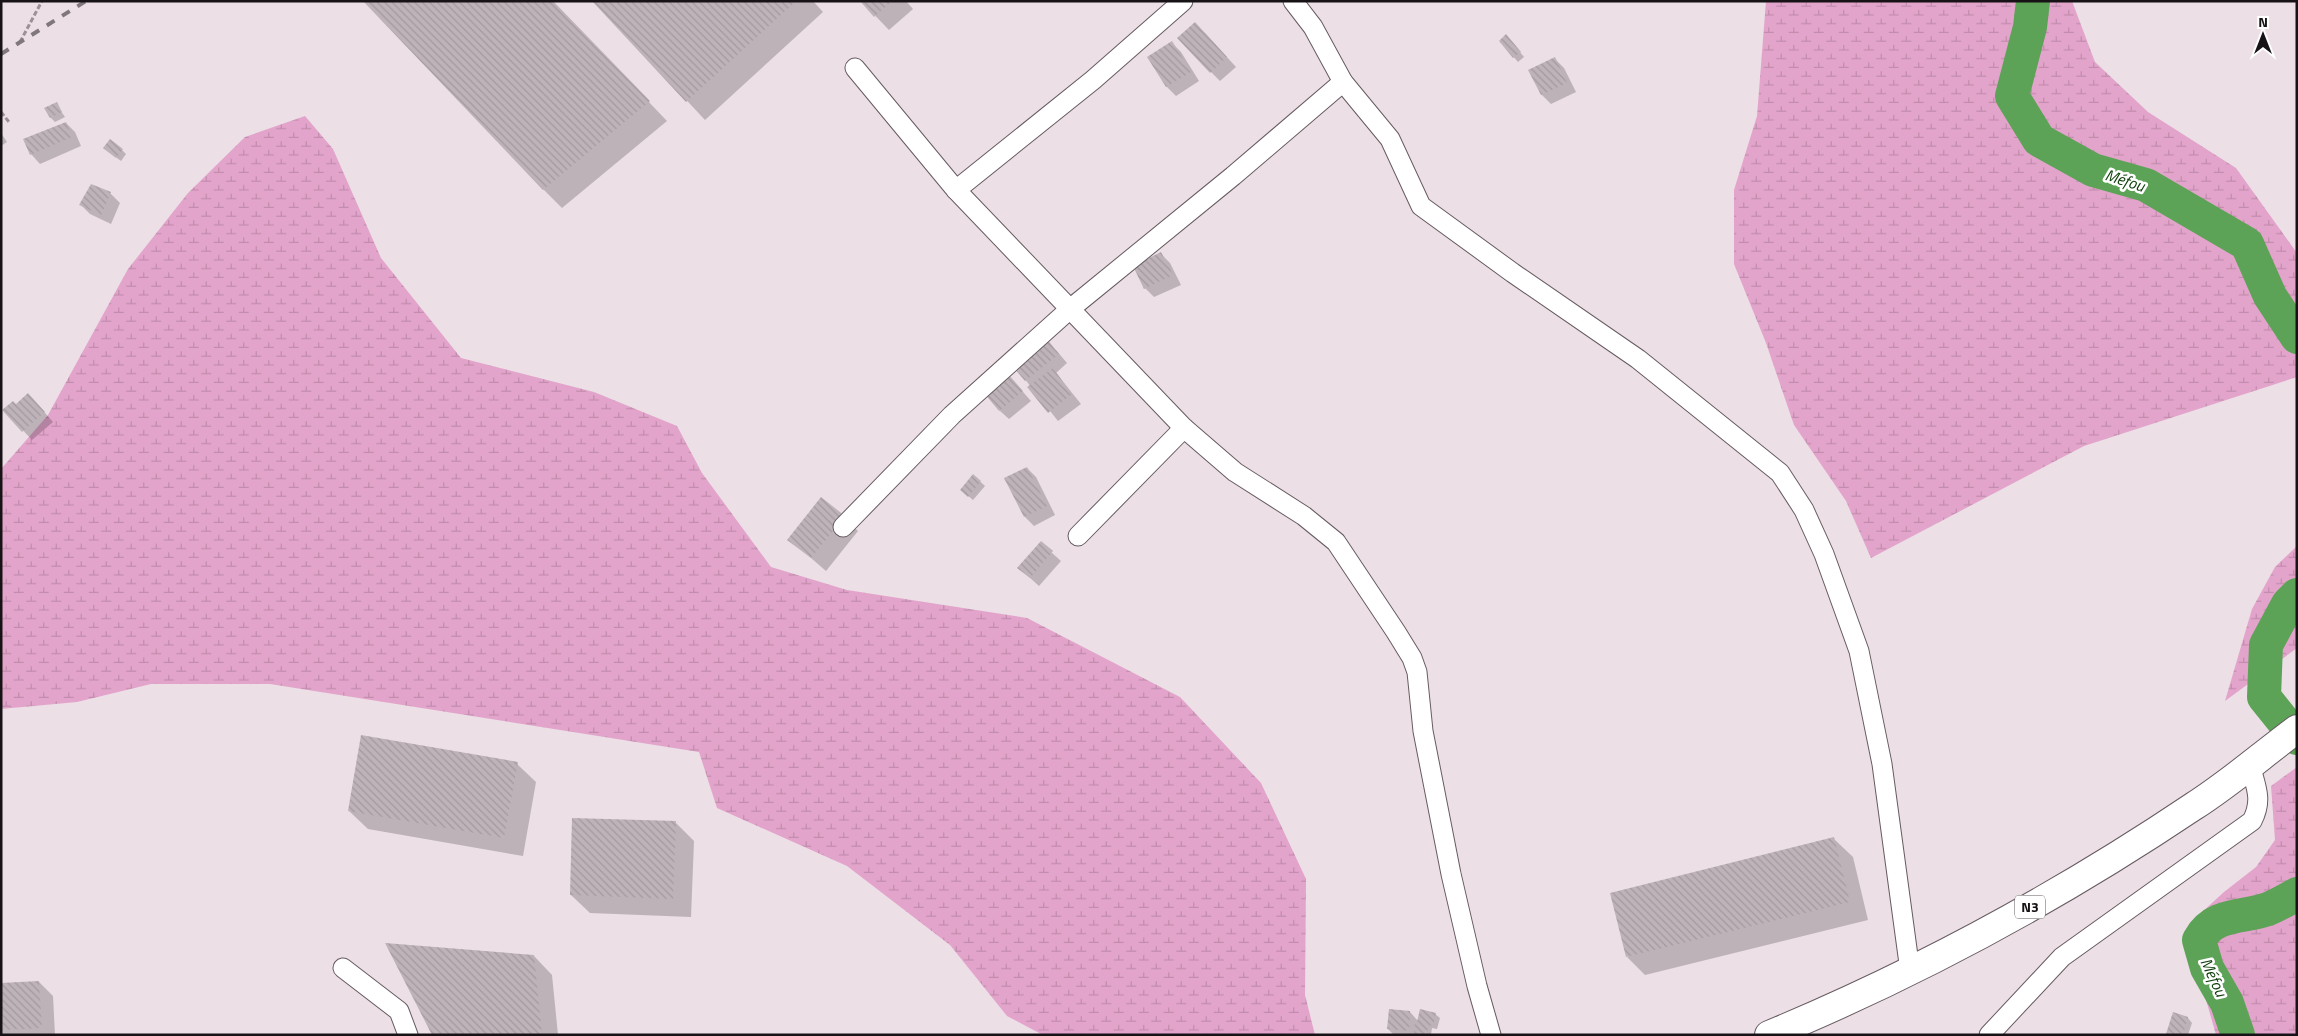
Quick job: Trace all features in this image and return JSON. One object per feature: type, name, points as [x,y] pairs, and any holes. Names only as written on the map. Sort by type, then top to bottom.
[{"type":"highway","name":"N3","points":[[1769,1035],[1910,972],[2050,896],[2195,806],[2297,729]]},
{"type":"street","points":[[956,190],[1092,80],[1183,1]]},
{"type":"street","points":[[1293,1],[1313,27],[1342,82],[1390,139],[1421,206],[1513,273],[1638,359],[1780,473],[1804,510],[1824,554],[1859,651],[1882,764],[1910,972]]},
{"type":"street","points":[[855,68],[956,190],[1184,428],[1235,472],[1304,516],[1336,542],[1412,658],[1417,672],[1423,731],[1451,874],[1477,986],[1491,1035]]},
{"type":"street","points":[[843,527],[952,415],[1070,308],[1233,176],[1342,82]]},
{"type":"street","points":[[1078,536],[1184,428]]},
{"type":"street","points":[[1989,1035],[2062,957],[2252,821],[2258,810],[2258,795],[2250,765]]},
{"type":"street","points":[[343,968],[399,1011],[408,1035]]},
{"type":"path","points":[[20,42],[42,1]]},
{"type":"path","points":[[1,112],[9,122]]},
{"type":"green space","points":[[1766,1],[2072,1],[2095,62],[2148,112],[2236,168],[2297,253],[2297,377],[2084,446],[1871,558],[1846,501],[1794,425],[1766,343],[1734,264],[1734,190],[1757,116]]},
{"type":"green space","points":[[305,116],[333,149],[381,258],[461,358],[594,392],[677,426],[702,473],[771,567],[847,590],[1027,618],[1180,697],[1261,783],[1306,879],[1305,995],[1315,1035],[1043,1035],[1007,1016],[950,945],[847,866],[717,808],[699,752],[270,684],[151,684],[77,702],[1,709],[1,469],[48,415],[128,269],[188,193],[245,137]]},
{"type":"green space","points":[[2297,546],[2297,648],[2225,701],[2252,609],[2275,567]]},
{"type":"green space","points":[[2297,767],[2297,1035],[2216,1035],[2190,943],[2190,923],[2224,892],[2256,867],[2275,840],[2271,786]]},
{"type":"building","points":[[363,1],[553,1],[650,101],[543,190]]},
{"type":"building","points":[[592,1],[796,1],[686,102]]},
{"type":"building","points":[[860,1],[892,1],[874,17]]},
{"type":"building","points":[[1195,22],[1227,57],[1210,73],[1177,38]]},
{"type":"building","points":[[1506,34],[1521,52],[1513,58],[1499,41]]},
{"type":"building","points":[[1172,41],[1191,72],[1166,87],[1147,57]]},
{"type":"building","points":[[1555,57],[1567,83],[1541,95],[1528,70]]},
{"type":"building","points":[[57,102],[62,112],[50,118],[44,108]]},
{"type":"building","points":[[66,122],[72,137],[30,155],[23,139]]},
{"type":"building","points":[[110,139],[123,149],[116,158],[103,148]]},
{"type":"building","points":[[91,184],[111,192],[101,215],[79,205]]},
{"type":"building","points":[[1161,252],[1173,275],[1144,289],[1133,266]]},
{"type":"building","points":[[1047,339],[1059,354],[1025,381],[1014,368]]},
{"type":"building","points":[[1053,368],[1072,394],[1048,413],[1027,387]]},
{"type":"building","points":[[1008,374],[1023,391],[999,411],[984,393]]},
{"type":"building","points":[[28,393],[45,412],[22,432],[2,410],[13,401],[16,404]]},
{"type":"building","points":[[1027,467],[1047,506],[1024,517],[1004,478]]},
{"type":"building","points":[[973,474],[981,481],[968,497],[960,490]]},
{"type":"building","points":[[821,497],[845,516],[811,558],[787,540]]},
{"type":"building","points":[[1041,541],[1053,551],[1030,578],[1017,568]]},
{"type":"building","points":[[361,735],[518,762],[504,838],[348,811]]},
{"type":"building","points":[[572,818],[676,821],[673,899],[570,895]]},
{"type":"building","points":[[1834,837],[1850,902],[1626,957],[1610,893]]},
{"type":"building","points":[[385,943],[534,955],[542,1035],[432,1035]]},
{"type":"building","points":[[39,981],[42,1028],[1,1030],[1,983]]},
{"type":"building","points":[[1389,1009],[1410,1011],[1409,1031],[1387,1029]]},
{"type":"building","points":[[1420,1009],[1436,1013],[1433,1026],[1428,1025],[1427,1035],[1414,1035],[1415,1022],[1417,1022]]},
{"type":"building","points":[[2173,1012],[2188,1017],[2183,1035],[2166,1034]]},
{"type":"waterway","name":"Méfou","points":[[2033,1],[2030,27],[2012,96],[2039,140],[2093,170],[2146,185],[2247,244],[2270,296],[2297,337]]},
{"type":"waterway","name":"Méfou","points":[[2297,595],[2288,604],[2266,645],[2264,697],[2297,738]]},
{"type":"waterway","name":"Méfou","points":[[2238,1035],[2227,1003],[2207,968],[2199,940],[2205,931],[2221,920],[2268,909],[2297,894]]},
{"type":"railway","points":[[1,54],[86,1]]}]
